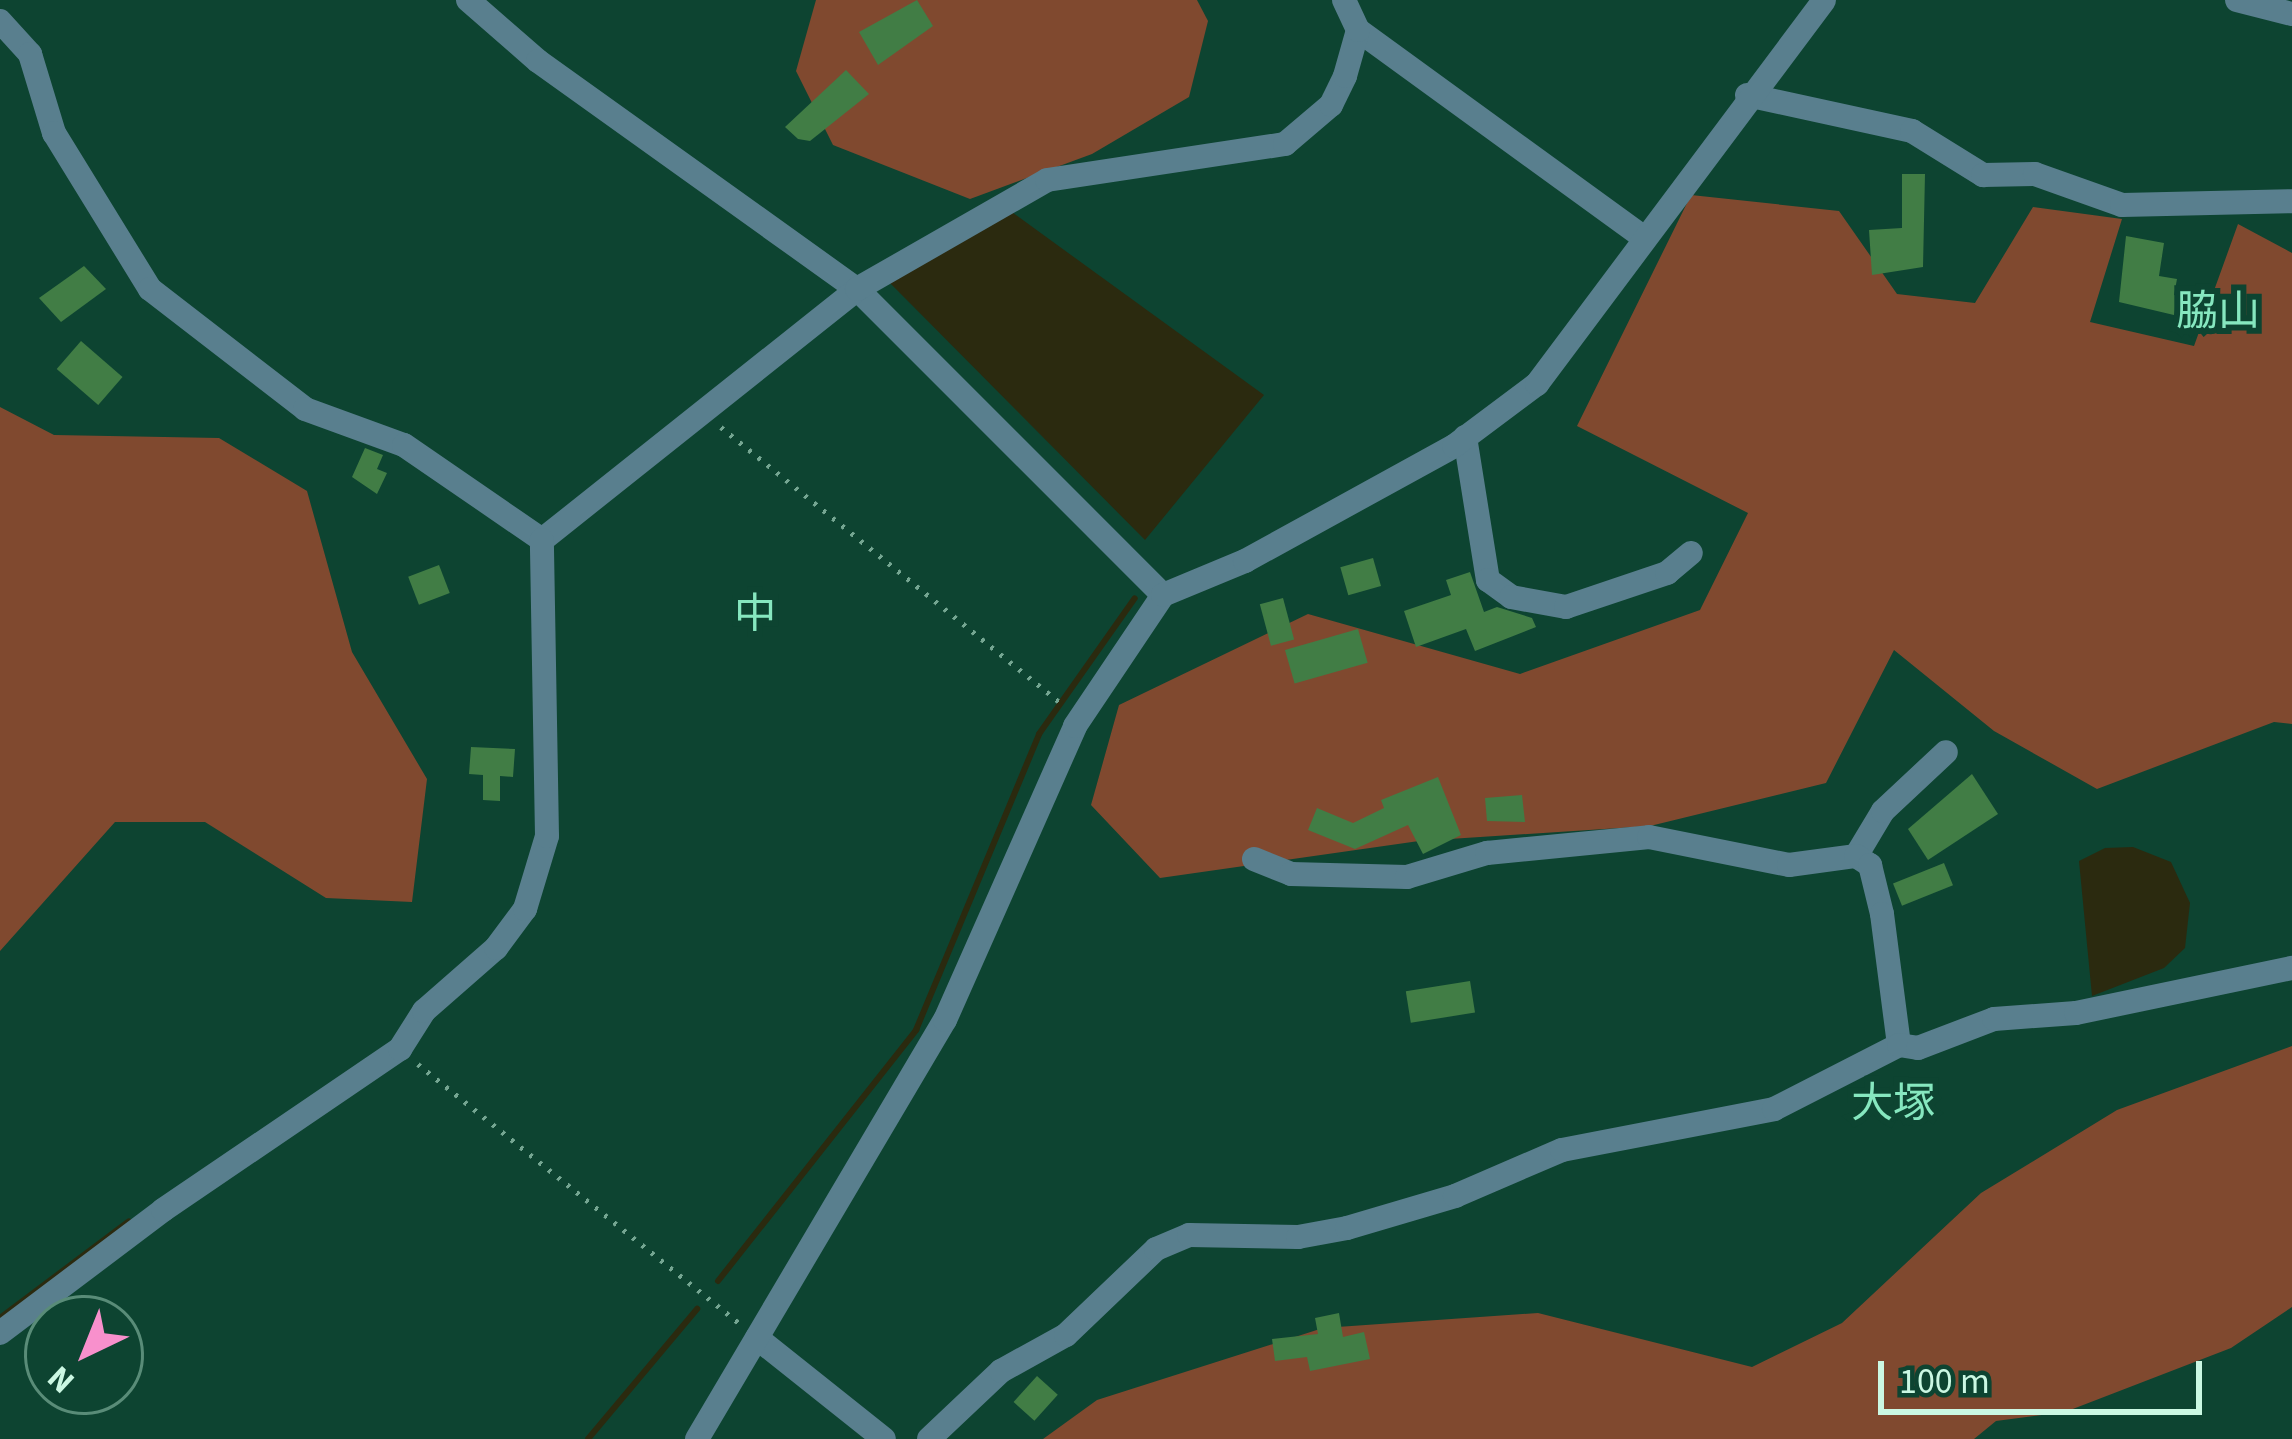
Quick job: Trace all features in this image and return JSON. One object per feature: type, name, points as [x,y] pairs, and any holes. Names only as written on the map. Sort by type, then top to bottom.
[{"type":"street","points":[[468,0],[538,61],[857,290],[1163,595]]},
{"type":"street","points":[[1344,0],[1358,30],[1642,236]]},
{"type":"street","points":[[698,1439],[945,1020],[1075,725],[1163,595],[1245,561],[1465,437],[1537,383],[1589,322],[1642,236],[1824,0]]},
{"type":"street","points":[[2236,0],[2292,14]]},
{"type":"street","points":[[0,21],[30,54],[54,133],[150,289],[304,410],[404,445],[542,540]]},
{"type":"street","points":[[542,540],[857,290],[1047,180],[1286,144],[1330,105],[1358,30]]},
{"type":"street","points":[[1747,95],[1912,131],[1983,175],[2035,174],[2122,205],[2292,202]]},
{"type":"street","points":[[1465,437],[1488,580],[1511,597],[1566,607],[1667,573],[1690,553]]},
{"type":"street","points":[[0,1333],[163,1210],[400,1049],[424,1011],[496,948],[525,909],[547,836],[542,540]]},
{"type":"street","points":[[1856,856],[1883,811],[1946,752]]},
{"type":"street","points":[[1254,860],[1291,874],[1407,877],[1487,853],[1649,837],[1789,865],[1856,856],[1870,865],[1882,914],[1899,1046]]},
{"type":"street","points":[[929,1439],[1001,1371],[1066,1335],[1156,1249],[1189,1235],[1298,1237],[1401,1214],[1562,1150],[1774,1109],[1899,1046],[1918,1048],[1994,1019],[2076,1013],[2292,968]]},
{"type":"street","points":[[757,1338],[884,1439]]},
{"type":"path","points":[[703,412],[1053,696]]},
{"type":"path","points":[[400,1049],[757,1338]]},
{"type":"shaded area","points":[[816,0],[1197,0],[1208,21],[1189,97],[1092,154],[970,199],[833,145],[796,71]]},
{"type":"shaded area","points":[[1691,195],[1839,211],[1897,294],[1975,303],[2033,207],[2122,219],[2090,322],[2194,346],[2238,224],[2292,253],[2292,724],[2274,722],[2097,789],[1994,731],[1894,650],[1826,783],[1650,826],[1419,841],[1160,878],[1091,805],[1119,705],[1308,614],[1520,674],[1700,610],[1748,513],[1577,426]]},
{"type":"shaded area","points":[[1009,210],[1264,395],[1145,540],[887,280]]},
{"type":"shaded area","points":[[0,407],[54,435],[219,438],[307,491],[352,652],[427,779],[412,902],[326,898],[205,822],[115,822],[0,951]]},
{"type":"shaded area","points":[[2133,847],[2171,862],[2190,903],[2185,948],[2164,968],[2092,996],[2079,861],[2105,848]]},
{"type":"shaded area","points":[[2292,1046],[2292,1307],[2231,1348],[2065,1412],[1996,1421],[1974,1439],[1043,1439],[1097,1400],[1323,1328],[1538,1313],[1752,1367],[1842,1323],[1981,1193],[2117,1110]]},
{"type":"building","points":[[917,0],[933,26],[878,65],[859,32]]},
{"type":"building","points":[[846,70],[869,94],[810,141],[798,139],[785,127]]},
{"type":"building","points":[[1902,174],[1925,174],[1923,267],[1872,275],[1869,230],[1902,228]]},
{"type":"building","points":[[2126,236],[2164,243],[2159,276],[2177,279],[2174,295],[2198,299],[2195,320],[2119,302]]},
{"type":"building","points":[[84,266],[106,289],[61,322],[39,298]]},
{"type":"building","points":[[81,341],[123,377],[98,405],[57,369]]},
{"type":"building","points":[[365,448],[383,455],[377,469],[387,473],[377,494],[352,477]]},
{"type":"building","points":[[1373,558],[1381,586],[1348,595],[1340,567]]},
{"type":"building","points":[[439,565],[450,593],[419,605],[408,577]]},
{"type":"building","points":[[1470,572],[1484,612],[1497,607],[1532,618],[1536,627],[1475,651],[1466,629],[1416,647],[1404,611],[1451,595],[1446,580]]},
{"type":"building","points":[[1283,598],[1294,640],[1271,646],[1260,604]]},
{"type":"building","points":[[1358,629],[1368,663],[1295,684],[1285,650]]},
{"type":"building","points":[[471,747],[515,749],[513,777],[500,776],[500,801],[483,800],[483,775],[469,774]]},
{"type":"building","points":[[1972,774],[1998,814],[1928,860],[1908,829]]},
{"type":"building","points":[[1438,777],[1461,835],[1423,854],[1408,825],[1355,849],[1308,830],[1317,808],[1353,823],[1384,808],[1381,800]]},
{"type":"building","points":[[1522,795],[1525,822],[1487,821],[1485,798]]},
{"type":"building","points":[[1944,863],[1953,885],[1902,906],[1893,884]]},
{"type":"building","points":[[1470,981],[1475,1013],[1411,1023],[1406,991]]},
{"type":"building","points":[[1339,1313],[1343,1337],[1364,1332],[1370,1359],[1310,1371],[1307,1357],[1275,1361],[1272,1339],[1318,1334],[1315,1318]]},
{"type":"building","points":[[1037,1376],[1058,1395],[1034,1421],[1014,1402]]},
{"type":"waterway","points":[[718,1281],[916,1030],[1039,734],[1135,598]]},
{"type":"waterway","points":[[0,1318],[129,1221]]},
{"type":"waterway","points":[[588,1439],[697,1309]]},
{"type":"district","name":"脇山","points":[[2218,312]]},
{"type":"district","name":"中","points":[[755,615]]},
{"type":"district","name":"大塚","points":[[1893,1104]]}]
